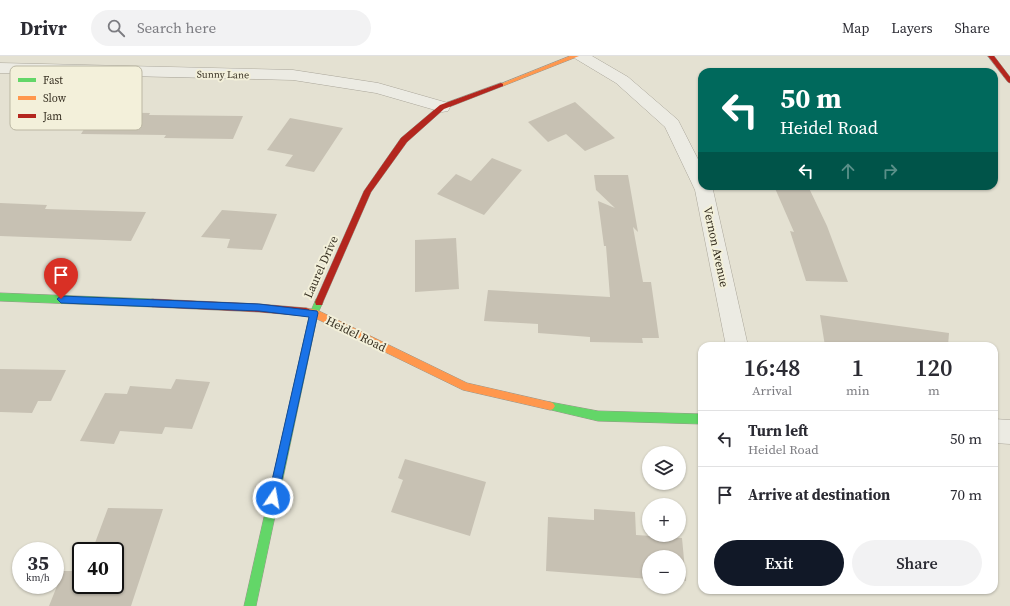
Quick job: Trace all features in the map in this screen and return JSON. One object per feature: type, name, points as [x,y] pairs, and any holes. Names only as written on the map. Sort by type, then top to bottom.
[{"type":"street","name":"Laurel Drive","points":[[250,606],[314,313],[368,191],[404,140],[442,107],[576,56]]},
{"type":"street","name":"Vernon Avenue","points":[[580,56],[622,80],[672,124],[698,178]]},
{"type":"street","points":[[991,56],[1010,81]]},
{"type":"street","name":"Sunny Lane","points":[[0,68],[10,68]]},
{"type":"street","name":"Sunny Lane","points":[[142,71],[293,75],[378,88],[442,107]]},
{"type":"street","name":"Vernon Avenue","points":[[704,190],[737,342]]},
{"type":"street","name":"Heidel Road","points":[[0,297],[259,308],[314,313],[466,387],[598,416],[698,419]]},
{"type":"street","points":[[998,431],[1010,432]]},
{"type":"building","points":[[575,102],[615,138],[585,151],[566,134],[548,142],[528,122]]},
{"type":"building","points":[[142,113],[150,113],[149,115],[243,116],[233,139],[164,138],[166,135],[81,134],[84,130],[142,130]]},
{"type":"building","points":[[290,118],[343,128],[314,172],[285,166],[293,155],[267,150]]},
{"type":"building","points":[[492,158],[522,170],[484,215],[437,194],[456,174],[471,181]]},
{"type":"building","points":[[594,175],[628,175],[638,232],[633,227],[643,282],[651,282],[659,338],[642,338],[643,343],[590,342],[590,337],[538,333],[538,324],[484,321],[488,290],[610,297],[606,246],[604,246],[598,201],[615,208],[596,190]]},
{"type":"building","points":[[776,190],[810,190],[827,226],[848,282],[806,281],[790,231],[794,232]]},
{"type":"building","points":[[0,203],[47,205],[45,209],[146,212],[131,241],[0,236]]},
{"type":"building","points":[[222,210],[277,214],[262,250],[227,248],[230,239],[201,237]]},
{"type":"building","points":[[456,238],[459,289],[415,292],[415,240]]},
{"type":"building","points":[[820,315],[949,333],[948,342],[824,342]]},
{"type":"building","points":[[0,369],[66,370],[51,401],[38,401],[32,413],[0,412]]},
{"type":"building","points":[[176,379],[210,382],[192,429],[165,427],[162,434],[120,431],[114,444],[80,441],[105,393],[127,394],[130,386],[171,389]]},
{"type":"building","points":[[405,459],[486,482],[470,536],[391,512],[403,480],[398,478]]},
{"type":"building","points":[[108,508],[163,509],[131,606],[49,606],[54,594],[64,594],[64,571],[72,571],[72,594],[124,594],[124,542],[95,542]]},
{"type":"building","points":[[594,509],[635,512],[636,535],[642,535],[642,542],[682,542],[683,550],[642,550],[642,578],[546,571],[548,517],[594,520]]},
{"type":"traffic: fast","points":[[0,297],[153,303]]},
{"type":"traffic: fast","points":[[250,606],[314,313],[319,302]]},
{"type":"traffic: fast","points":[[550,406],[598,416],[698,419]]},
{"type":"traffic: slow","points":[[501,85],[576,56]]},
{"type":"traffic: slow","points":[[306,312],[314,313],[466,387],[550,406]]},
{"type":"traffic: jam","points":[[991,56],[1010,81]]},
{"type":"traffic: jam","points":[[319,302],[368,191],[404,140],[442,107],[501,85]]},
{"type":"traffic: jam","points":[[153,303],[259,308],[306,312]]},
{"type":"route","points":[[61,299],[259,308],[314,313],[273,498]]}]
